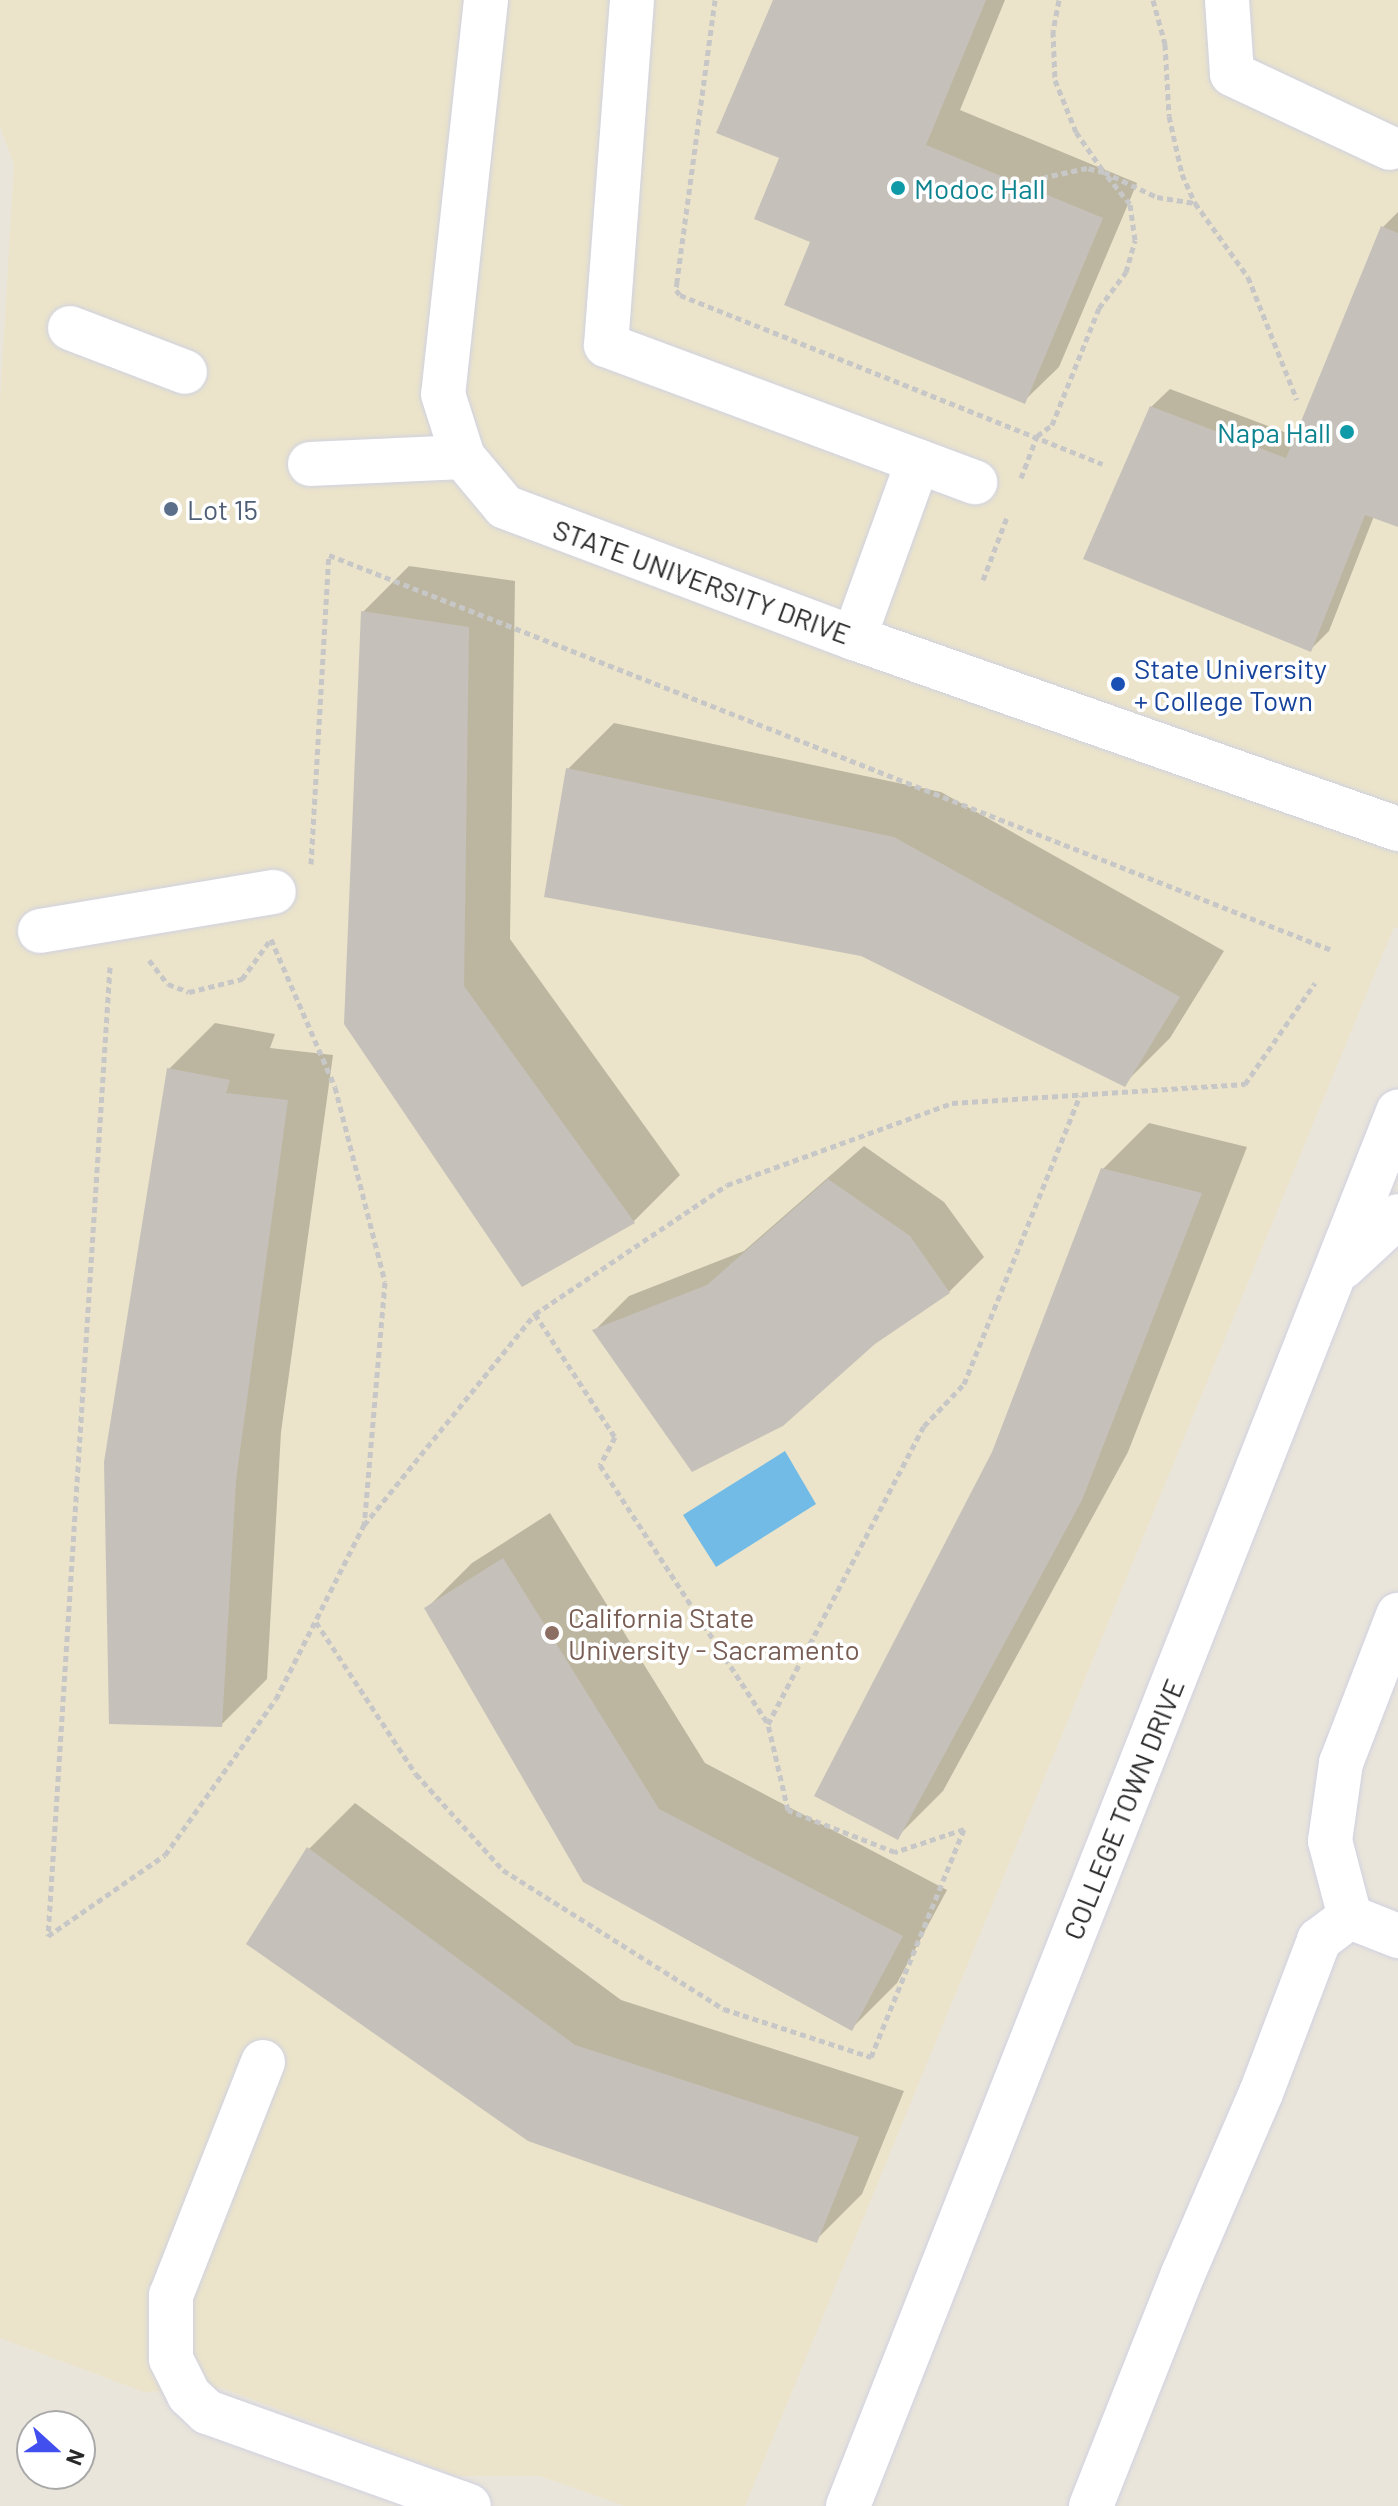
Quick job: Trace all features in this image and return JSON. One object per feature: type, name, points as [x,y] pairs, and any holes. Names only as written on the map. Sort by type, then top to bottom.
[{"type":"street","name":"STATE UNIVERSITY DRIVE","points":[[486,0],[443,394],[463,457],[505,507],[854,638],[1398,829]]},
{"type":"street","points":[[632,0],[606,345],[995,488]]},
{"type":"street","points":[[1227,0],[1232,74],[1395,141]]},
{"type":"street","points":[[70,328],[185,372]]},
{"type":"street","points":[[310,464],[463,457]]},
{"type":"street","points":[[854,638],[918,461]]},
{"type":"street","points":[[40,931],[288,896]]},
{"type":"street","name":"COLLEGE TOWN DRIVE","points":[[848,2506],[1398,1112]]},
{"type":"street","points":[[1333,1277],[1398,1216]]},
{"type":"street","points":[[1350,1917],[1330,1841],[1341,1763],[1398,1615]]},
{"type":"street","points":[[1350,1917],[1398,1936]]},
{"type":"street","points":[[1091,2506],[1183,2274],[1261,2093],[1319,1940],[1350,1917]]},
{"type":"street","points":[[263,2062],[171,2295],[171,2359],[189,2395],[207,2412],[469,2506]]},
{"type":"path","points":[[715,0],[676,290],[685,298],[1102,464]]},
{"type":"path","points":[[995,488],[1037,436],[1052,425],[1099,308],[1126,272],[1132,256],[1136,225],[1130,204],[1076,132],[1055,80],[1053,31],[1059,0]]},
{"type":"path","points":[[1153,0],[1165,44],[1173,142],[1195,203],[1248,277],[1297,400]]},
{"type":"path","points":[[1045,177],[1087,168],[1104,172],[1157,197],[1195,203]]},
{"type":"path","points":[[983,580],[1010,508]]},
{"type":"path","points":[[144,954],[168,984],[189,992],[242,979],[271,939],[288,896],[329,555],[1332,950]]},
{"type":"path","points":[[271,939],[335,1087],[385,1282],[364,1525]]},
{"type":"path","points":[[111,955],[48,1936],[165,1855],[276,1699],[364,1525],[535,1314],[727,1185],[952,1103],[1245,1084],[1315,983]]},
{"type":"path","points":[[768,1724],[924,1426],[964,1384],[1080,1095]]},
{"type":"path","points":[[315,1621],[416,1774],[503,1870],[724,2009],[871,2057],[964,1829],[895,1852],[788,1810],[768,1724],[600,1465],[615,1437],[535,1314]]},
{"type":"shaded area","name":"California State University - Sacramento","points":[[0,0],[1398,0],[1398,928],[1394,927],[745,2506],[625,2506],[540,2476],[457,2476],[223,2388],[144,2392],[0,2338],[0,403],[14,164],[0,127]]},
{"type":"water","points":[[785,1451],[816,1504],[716,1567],[683,1515]]},
{"type":"building","name":"Modoc Hall","points":[[773,0],[986,0],[926,145],[1103,218],[1025,404],[784,305],[810,242],[754,219],[779,158],[716,133]]},
{"type":"building","name":"Napa Hall","points":[[1381,226],[1398,233],[1398,527],[1365,515],[1311,652],[1083,559],[1150,406],[1286,458]]},
{"type":"building","points":[[361,611],[469,627],[464,986],[635,1223],[522,1287],[344,1024]]},
{"type":"building","points":[[566,768],[894,837],[1180,997],[1125,1087],[861,956],[544,897]]},
{"type":"building","points":[[167,1068],[230,1080],[226,1093],[288,1100],[236,1480],[222,1727],[109,1724],[104,1462]]},
{"type":"building","points":[[1101,1168],[1202,1193],[1082,1500],[898,1840],[814,1796],[992,1452]]},
{"type":"building","points":[[828,1179],[910,1236],[950,1293],[875,1344],[783,1426],[692,1472],[592,1330],[707,1285]]},
{"type":"building","points":[[503,1558],[659,1809],[903,1936],[852,2031],[583,1882],[424,1608]]},
{"type":"building","points":[[307,1847],[575,2045],[859,2137],[817,2243],[528,2141],[246,1944]]},
{"type":"place","name":"Modoc Hall","points":[[898,188]]},
{"type":"place","name":"Napa Hall","points":[[1347,432]]},
{"type":"place","name":"Lot 15","points":[[171,509]]},
{"type":"place","name":"State University + College Town","points":[[1118,684]]},
{"type":"place","name":"California State University - Sacramento","points":[[552,1633]]}]
